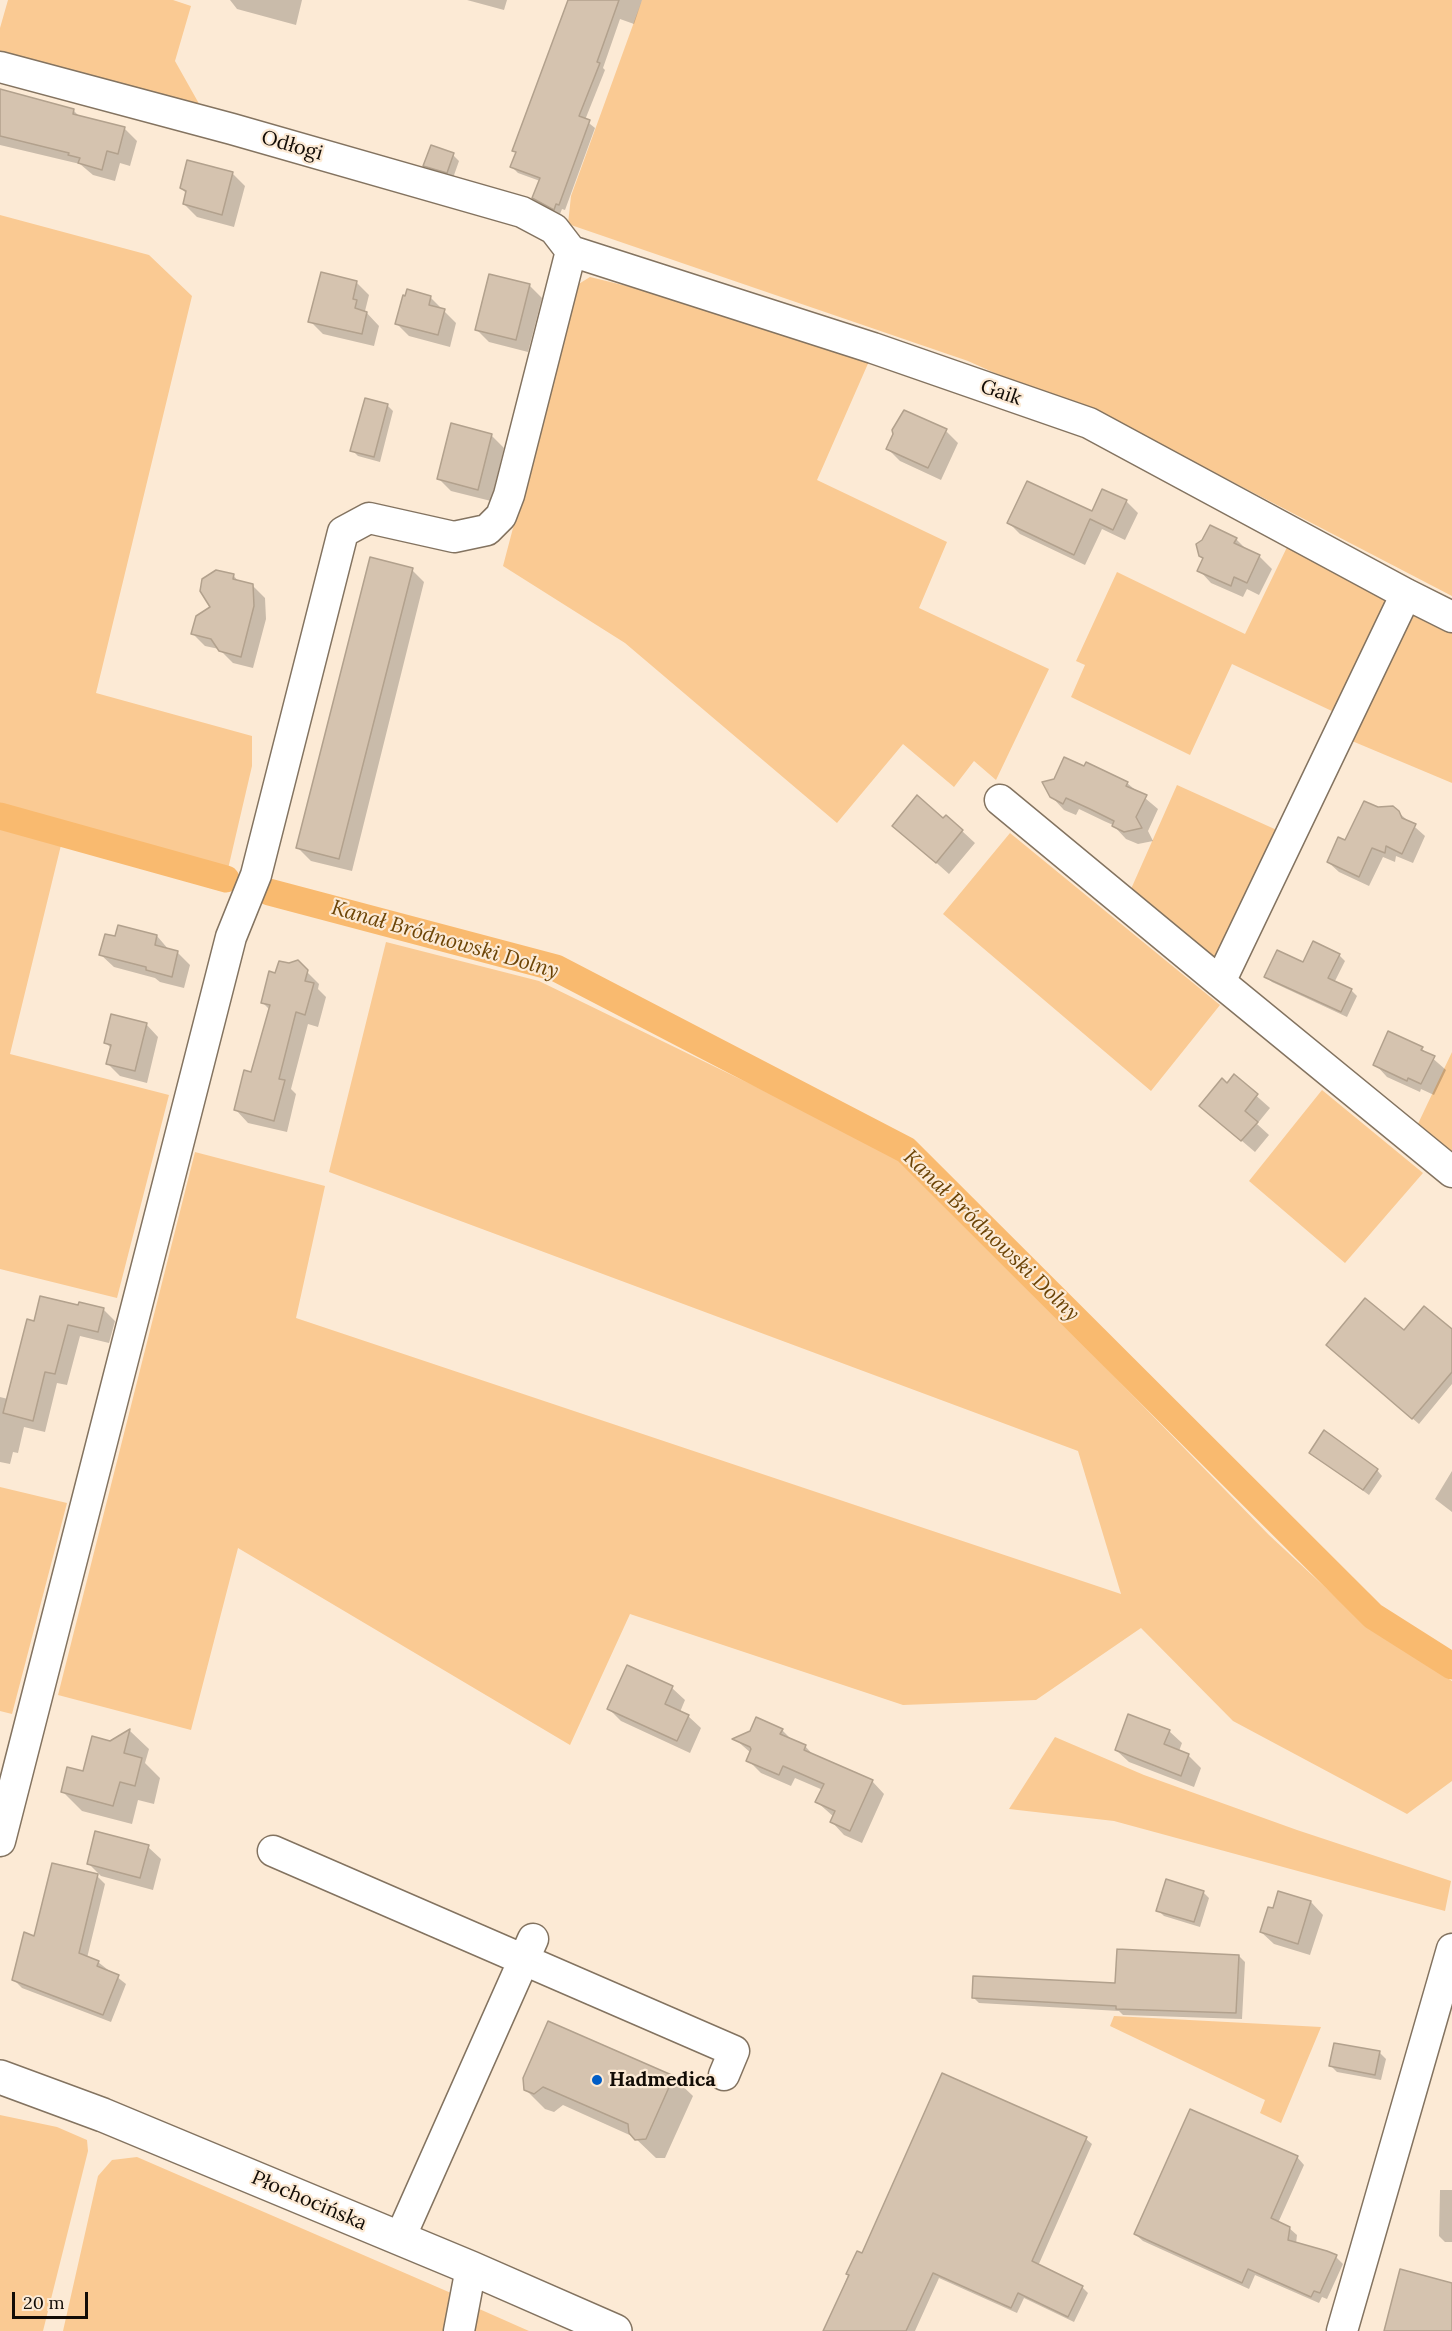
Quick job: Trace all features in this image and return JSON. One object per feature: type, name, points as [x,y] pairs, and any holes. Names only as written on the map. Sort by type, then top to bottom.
[{"type":"main road","name":"Płochocińska","points":[[0,2077],[104,2115],[471,2268],[615,2331]]},
{"type":"street","name":"Odłogi","points":[[0,67],[232,129],[522,212],[554,229],[571,251]]},
{"type":"street","name":"Gaik","points":[[571,251],[873,348],[1089,423],[1452,617]]},
{"type":"street","points":[[0,1841],[231,937],[256,875],[343,532],[369,518],[454,537],[487,530],[501,516],[509,495],[571,251]]},
{"type":"street","points":[[1220,982],[1406,594]]},
{"type":"street","points":[[1000,800],[1452,1172]]},
{"type":"street","points":[[273,1851],[528,1949],[734,2051],[724,2075]]},
{"type":"street","points":[[400,2238],[528,1949]]},
{"type":"street","points":[[1342,2331],[1452,1949]]},
{"type":"street","points":[[459,2331],[471,2268]]},
{"type":"shaded area","points":[[8,0],[173,0],[191,6],[175,61],[202,109],[0,59],[0,28]]},
{"type":"shaded area","points":[[642,0],[1452,0],[1452,596],[1202,466],[968,361],[568,224],[571,196]]},
{"type":"shaded area","points":[[0,215],[149,255],[192,296],[96,693],[252,736],[252,766],[228,869],[0,805]]},
{"type":"shaded area","points":[[590,277],[688,301],[870,359],[817,480],[947,542],[919,608],[1049,669],[996,780],[974,761],[954,787],[903,744],[837,823],[625,643],[503,566],[577,285]]},
{"type":"shaded area","points":[[1290,541],[1389,596],[1334,712],[1232,664],[1190,755],[1071,697],[1085,665],[1076,661],[1117,572],[1245,634]]},
{"type":"shaded area","points":[[1416,610],[1452,629],[1452,783],[1352,741]]},
{"type":"shaded area","points":[[1177,785],[1279,831],[1217,961],[1131,889]]},
{"type":"shaded area","points":[[0,824],[62,841],[10,1054],[169,1095],[117,1298],[0,1269]]},
{"type":"shaded area","points":[[1010,833],[1220,1005],[1151,1091],[943,914]]},
{"type":"shaded area","points":[[386,942],[539,981],[900,1157],[1269,1535],[1371,1630],[1452,1681],[1452,1781],[1407,1814],[1233,1721],[1141,1628],[1036,1700],[903,1705],[630,1614],[570,1745],[238,1548],[191,1730],[58,1695],[195,1152],[325,1186],[296,1318],[1121,1594],[1078,1451],[329,1172]]},
{"type":"shaded area","points":[[1452,1052],[1452,1157],[1416,1128]]},
{"type":"shaded area","points":[[1322,1090],[1423,1173],[1345,1263],[1249,1181]]},
{"type":"shaded area","points":[[0,1487],[67,1503],[12,1714],[0,1711]]},
{"type":"shaded area","points":[[1055,1737],[1144,1775],[1297,1830],[1451,1881],[1445,1911],[1114,1821],[1009,1809]]},
{"type":"shaded area","points":[[1114,2016],[1321,2027],[1281,2123],[1260,2113],[1265,2100],[1110,2026]]},
{"type":"shaded area","points":[[0,2115],[57,2127],[87,2140],[88,2151],[43,2331],[0,2331]]},
{"type":"shaded area","points":[[137,2157],[451,2293],[451,2321],[448,2331],[63,2331],[98,2176],[112,2160]]},
{"type":"shaded area","points":[[477,2308],[529,2331],[471,2331]]},
{"type":"building","points":[[568,0],[619,0],[597,62],[600,63],[579,116],[590,120],[559,205],[556,204],[554,210],[532,198],[540,178],[510,167],[516,152],[512,151]]},
{"type":"building","points":[[0,89],[74,109],[73,114],[125,127],[118,154],[107,151],[102,170],[78,163],[80,158],[68,155],[69,153],[0,136]]},
{"type":"building","points":[[431,145],[454,153],[447,173],[423,166]]},
{"type":"building","points":[[187,160],[233,172],[222,215],[183,204],[186,191],[180,188]]},
{"type":"building","points":[[321,272],[357,281],[353,299],[357,300],[355,308],[367,312],[362,334],[308,322]]},
{"type":"building","points":[[489,274],[530,284],[516,340],[475,330]]},
{"type":"building","points":[[407,289],[431,296],[429,305],[445,309],[438,335],[395,324],[403,295],[405,296]]},
{"type":"building","points":[[365,398],[388,404],[374,457],[350,451]]},
{"type":"building","points":[[904,410],[947,429],[928,468],[886,449],[893,434],[892,430]]},
{"type":"building","points":[[451,423],[492,434],[478,490],[437,479]]},
{"type":"building","points":[[1027,481],[1092,511],[1102,489],[1127,500],[1113,530],[1090,519],[1074,555],[1007,523]]},
{"type":"building","points":[[1210,525],[1237,538],[1234,543],[1260,555],[1247,583],[1234,577],[1231,586],[1197,571],[1203,558],[1199,556],[1196,544],[1202,540]]},
{"type":"building","points":[[370,557],[413,568],[339,859],[296,848]]},
{"type":"building","points":[[216,570],[234,574],[233,579],[253,584],[254,606],[241,657],[219,651],[211,639],[191,634],[196,616],[210,607],[200,591],[202,579]]},
{"type":"building","points":[[1064,757],[1084,766],[1086,762],[1128,782],[1126,786],[1147,795],[1136,817],[1142,828],[1124,832],[1112,826],[1114,821],[1090,809],[1066,798],[1063,804],[1050,797],[1042,782],[1054,779]]},
{"type":"building","points":[[917,795],[943,818],[946,815],[963,830],[936,863],[892,826]]},
{"type":"building","points":[[1364,801],[1378,807],[1393,806],[1402,818],[1416,824],[1402,854],[1386,846],[1385,853],[1372,848],[1359,877],[1327,862],[1338,837],[1345,840]]},
{"type":"building","points":[[118,925],[157,935],[155,945],[178,951],[172,977],[146,970],[146,967],[99,955],[105,934],[115,936]]},
{"type":"building","points":[[1313,941],[1340,954],[1328,978],[1352,989],[1341,1012],[1264,977],[1277,950],[1303,962]]},
{"type":"building","points":[[298,960],[308,970],[305,981],[314,983],[305,1015],[296,1012],[279,1079],[285,1080],[274,1121],[234,1110],[244,1070],[251,1072],[270,1005],[261,1003],[269,971],[275,973],[279,961],[289,963]]},
{"type":"building","points":[[111,1014],[147,1023],[135,1071],[106,1064],[111,1045],[104,1043]]},
{"type":"building","points":[[1388,1031],[1423,1047],[1421,1050],[1435,1056],[1421,1084],[1408,1078],[1407,1081],[1373,1065]]},
{"type":"building","points":[[1234,1074],[1258,1094],[1245,1111],[1258,1122],[1241,1141],[1199,1106],[1222,1078],[1227,1083]]},
{"type":"building","points":[[40,1296],[78,1305],[79,1302],[104,1308],[98,1332],[68,1325],[55,1374],[45,1372],[33,1421],[3,1413],[27,1319],[34,1321]]},
{"type":"building","points":[[1365,1298],[1404,1330],[1424,1306],[1452,1329],[1452,1372],[1412,1419],[1326,1345]]},
{"type":"building","points":[[1324,1430],[1378,1469],[1363,1490],[1309,1453]]},
{"type":"building","points":[[627,1665],[673,1686],[665,1704],[689,1715],[677,1741],[607,1709]]},
{"type":"building","points":[[1128,1714],[1170,1730],[1164,1744],[1189,1754],[1181,1776],[1115,1750]]},
{"type":"building","points":[[756,1717],[783,1729],[780,1734],[806,1745],[804,1750],[873,1780],[850,1831],[830,1822],[835,1811],[815,1802],[824,1784],[783,1766],[779,1775],[746,1761],[750,1747],[732,1739],[750,1731]]},
{"type":"building","points":[[130,1729],[124,1753],[142,1758],[135,1786],[120,1782],[113,1806],[61,1792],[67,1767],[83,1771],[92,1736],[110,1741]]},
{"type":"building","points":[[95,1831],[149,1845],[140,1878],[87,1864]]},
{"type":"building","points":[[52,1863],[98,1874],[79,1953],[99,1961],[97,1966],[119,1975],[103,2015],[12,1980],[24,1932],[34,1936]]},
{"type":"building","points":[[1166,1879],[1204,1891],[1194,1922],[1156,1911]]},
{"type":"building","points":[[1278,1891],[1311,1901],[1298,1944],[1260,1932],[1268,1907],[1273,1908]]},
{"type":"building","points":[[1117,1949],[1239,1955],[1236,2013],[1116,2009],[1116,2006],[972,1998],[973,1976],[1115,1983]]},
{"type":"building","name":"Hadmedica","points":[[548,2021],[674,2076],[646,2139],[635,2140],[629,2133],[628,2124],[543,2087],[534,2094],[524,2090],[523,2078]]},
{"type":"building","points":[[1334,2043],[1380,2051],[1375,2075],[1329,2066]]},
{"type":"building","points":[[942,2073],[1087,2137],[1032,2261],[1083,2286],[1068,2317],[1018,2293],[1011,2308],[933,2273],[906,2331],[823,2331],[849,2275],[846,2274],[857,2251],[862,2253]]},
{"type":"building","points":[[1190,2109],[1298,2156],[1271,2218],[1290,2227],[1288,2240],[1337,2255],[1320,2293],[1314,2291],[1311,2297],[1248,2269],[1242,2283],[1134,2234]]},
{"type":"building","points":[[1400,2269],[1452,2283],[1452,2331],[1384,2331]]},
{"type":"waterway","name":"Kanał Bródnowski Dolny","points":[[0,816],[226,879]]},
{"type":"waterway","name":"Kanał Bródnowski Dolny","points":[[269,892],[556,968],[906,1150],[1373,1616],[1452,1666]]},
{"type":"place","name":"Hadmedica","points":[[597,2080]]}]
